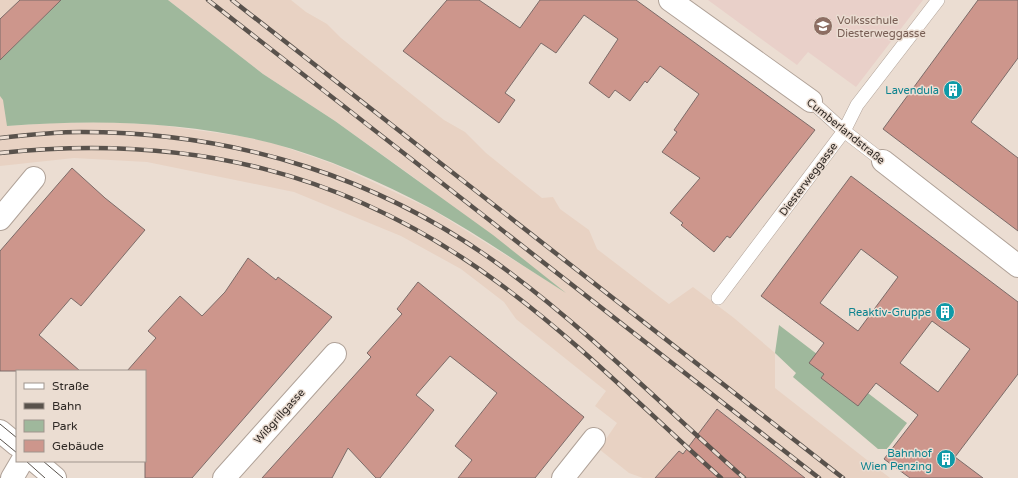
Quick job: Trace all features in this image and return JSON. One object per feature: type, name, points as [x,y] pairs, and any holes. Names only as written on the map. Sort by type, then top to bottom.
[{"type":"street","name":"Cumberlandstraße","points":[[670,0],[811,101]]},
{"type":"street","name":"Cumberlandstraße","points":[[883,161],[1018,266]]},
{"type":"street","points":[[0,219],[34,178]]},
{"type":"street","name":"Wißgrillgasse","points":[[224,478],[334,354]]},
{"type":"street","points":[[0,431],[16,445]]},
{"type":"street","points":[[563,478],[594,439]]},
{"type":"street","points":[[12,478],[21,462]]},
{"type":"street","points":[[36,462],[55,478]]},
{"type":"lane","name":"Diesterweggasse","points":[[718,298],[844,131],[857,105],[938,0]]},
{"type":"lane","name":"Cumberlandstraße","points":[[811,101],[844,131],[883,161]]},
{"type":"shaded area","points":[[0,0],[74,0],[7,126],[106,122],[159,125],[240,136],[273,143],[336,165],[431,209],[562,290],[412,176],[335,121],[263,74],[168,0],[291,0],[306,12],[327,24],[341,38],[444,120],[465,132],[486,153],[542,198],[553,197],[560,209],[589,230],[597,249],[669,304],[693,287],[734,318],[775,353],[775,388],[890,478],[643,478],[629,473],[599,449],[617,423],[595,406],[606,391],[516,319],[504,302],[461,269],[401,236],[294,192],[147,162],[74,158],[0,166]]},
{"type":"shaded area","name":"Volksschule Diesterweggasse","points":[[708,0],[923,0],[856,87],[808,52],[797,65]]},
{"type":"green space","points":[[61,0],[168,0],[263,74],[335,121],[493,235],[566,293],[482,239],[430,208],[352,171],[312,155],[292,149],[239,136],[173,126],[73,123],[7,126],[3,100],[0,96],[0,60]]},
{"type":"green space","points":[[779,325],[907,423],[887,449],[878,449],[793,377],[796,373],[775,353]]},
{"type":"building","points":[[20,0],[61,0],[0,60],[0,19]]},
{"type":"building","points":[[447,0],[479,0],[520,28],[540,0],[636,0],[815,130],[730,238],[727,236],[714,252],[681,225],[683,223],[670,213],[700,178],[662,152],[677,132],[674,130],[699,94],[660,66],[647,83],[645,81],[630,101],[615,90],[609,98],[589,83],[618,39],[584,15],[556,53],[541,43],[505,93],[515,100],[499,123],[403,51]]},
{"type":"building","name":"Lavendula","points":[[978,0],[1018,0],[1018,58],[971,122],[1018,158],[1018,231],[883,129]]},
{"type":"building","points":[[72,168],[105,198],[145,230],[81,306],[71,298],[39,335],[79,370],[0,371],[0,251]]},
{"type":"building","name":"Reaktiv-Gruppe","points":[[851,176],[1018,302],[1018,374],[955,457],[983,478],[910,478],[884,459],[918,415],[876,383],[858,406],[821,378],[824,374],[809,363],[824,343],[761,296]],"holes":[[[861,249],[898,277],[858,331],[820,303]],[[932,321],[970,349],[938,392],[900,363]]]},
{"type":"building","points":[[248,258],[276,280],[278,277],[332,317],[192,478],[145,478],[146,370],[128,370],[156,338],[148,331],[180,296],[202,316],[225,292]]},
{"type":"building","points":[[418,282],[584,417],[535,478],[458,478],[472,460],[455,446],[497,393],[450,356],[416,395],[434,410],[380,478],[376,478],[348,448],[332,478],[262,478],[371,357],[367,353],[402,314],[397,309]]},
{"type":"building","points":[[717,409],[805,478],[655,478],[679,451],[683,454]]},
{"type":"tram line","points":[[0,424],[16,437]]},
{"type":"tram line","points":[[0,439],[16,452]]},
{"type":"tram line","points":[[27,462],[45,478]]},
{"type":"tram line","points":[[44,462],[63,478]]},
{"type":"railway","points":[[208,0],[819,478]]},
{"type":"railway","points":[[232,0],[843,478]]},
{"type":"railway","points":[[0,138],[51,133],[81,132],[139,134],[196,141],[252,152],[307,167],[360,186],[411,210],[461,239],[509,272],[599,346],[744,478]]},
{"type":"railway","points":[[0,153],[69,148],[136,149],[200,156],[263,169],[324,188],[384,213],[443,245],[529,306],[613,378],[721,478]]},
{"type":"place","name":"Volksschule Diesterweggasse","points":[[823,26]]},
{"type":"place","name":"Lavendula","points":[[953,90]]},
{"type":"place","name":"Reaktiv-Gruppe","points":[[945,312]]},
{"type":"place","name":"Bahnhof Wien Penzing","points":[[946,459]]}]
